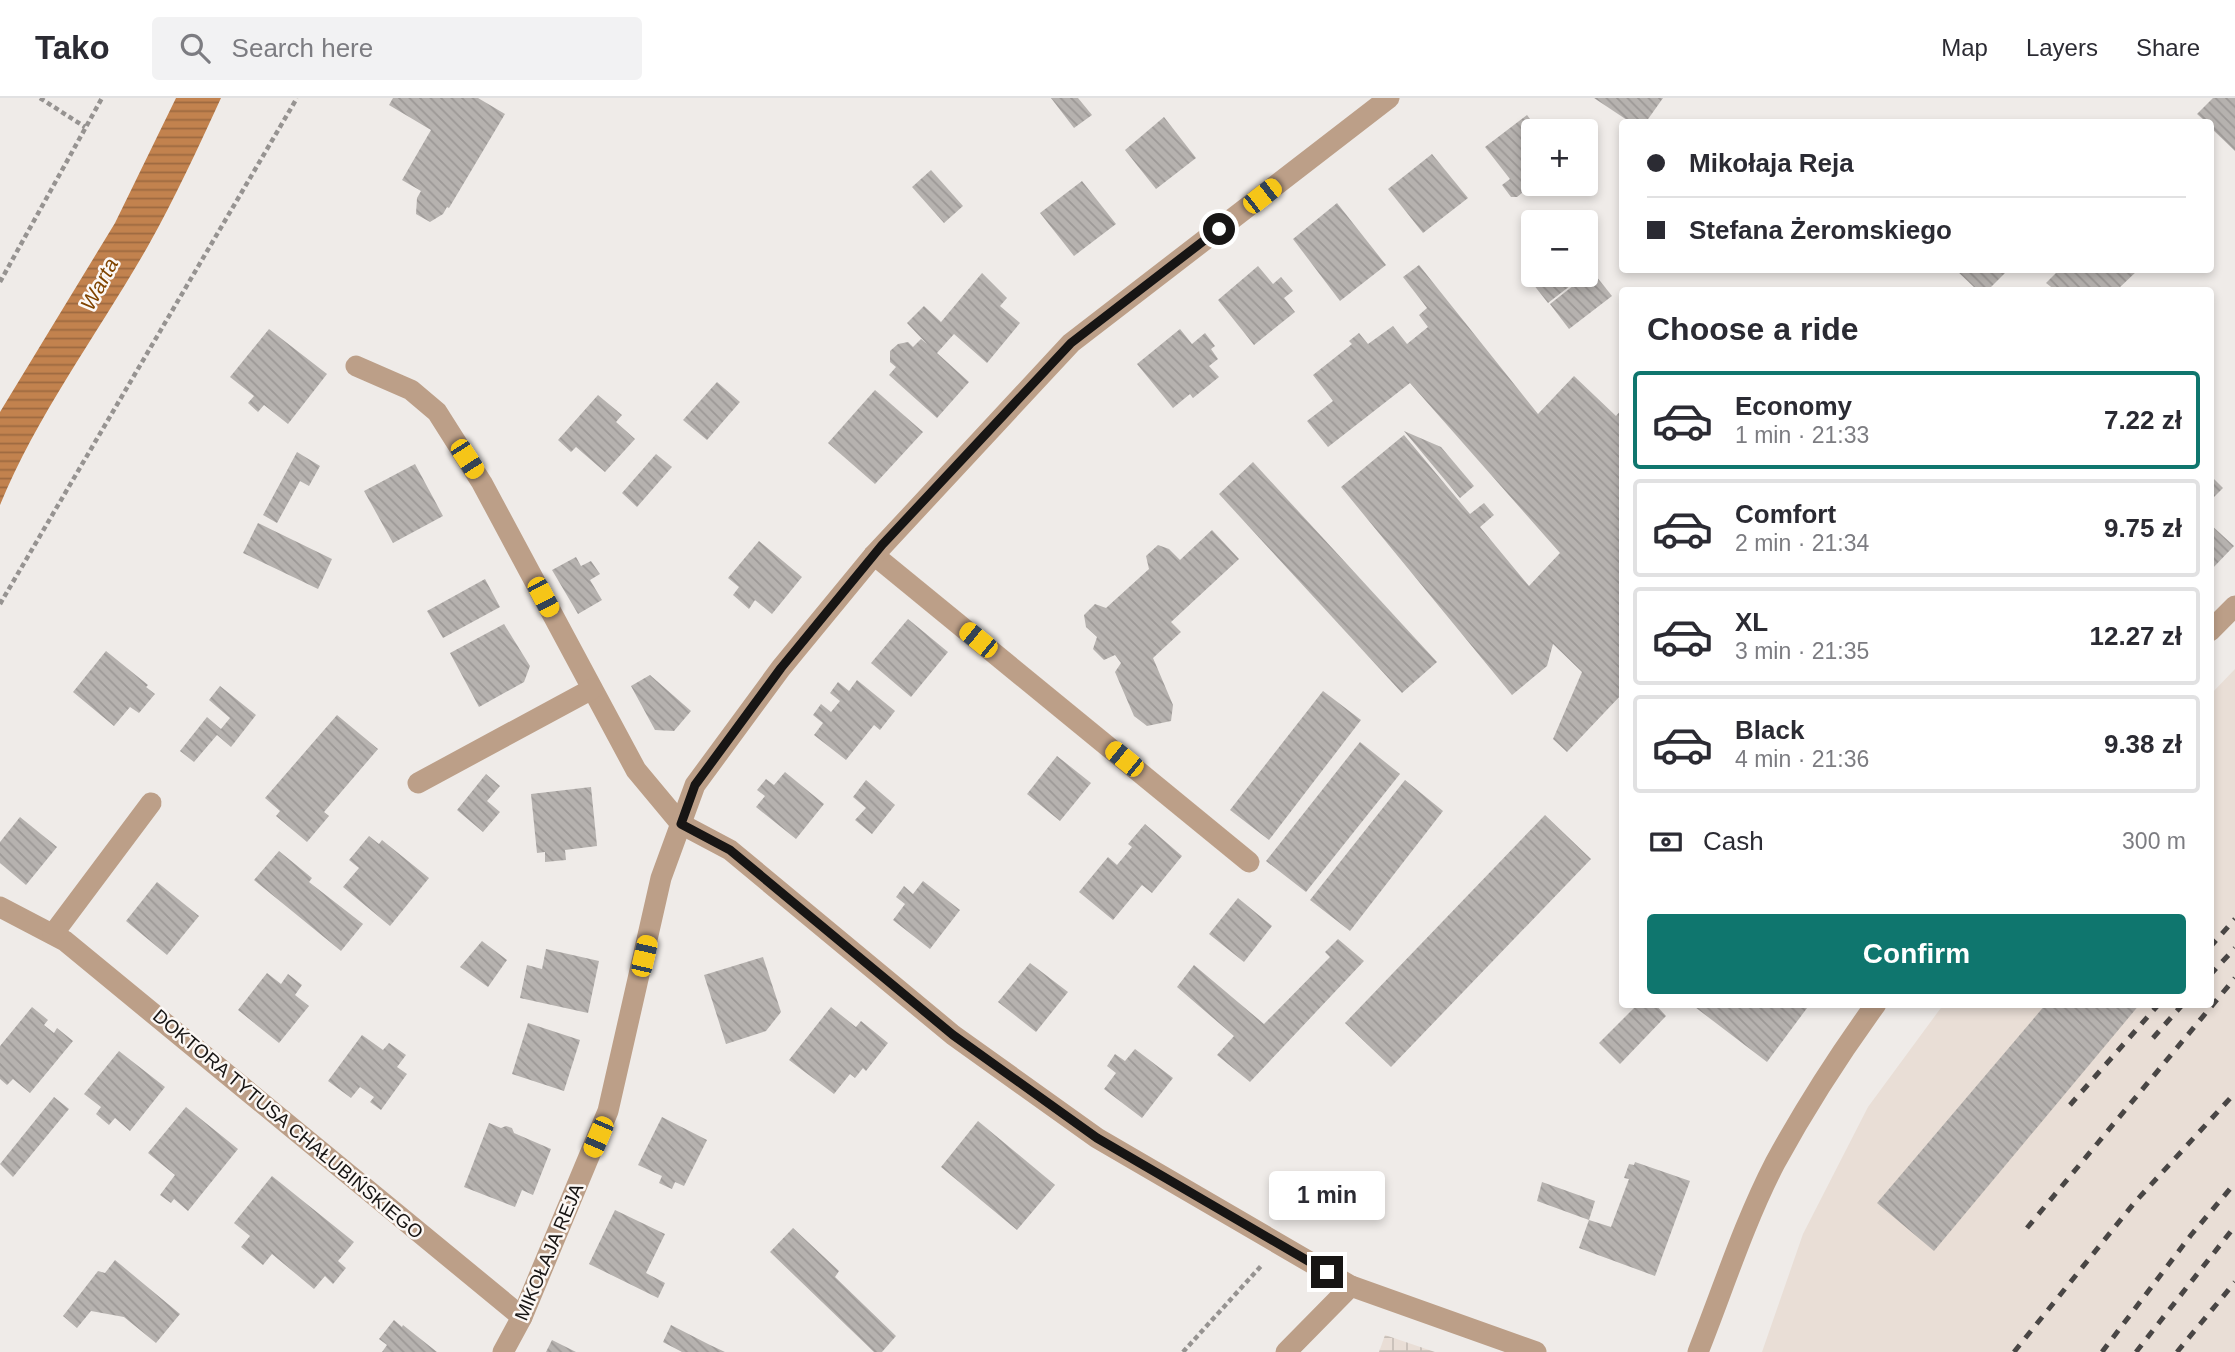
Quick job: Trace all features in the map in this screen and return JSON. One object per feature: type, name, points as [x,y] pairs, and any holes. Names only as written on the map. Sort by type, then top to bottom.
[{"type":"street","name":"MIKOŁAJA REJA","points":[[503,1352],[522,1317],[608,1111],[661,878],[695,785],[781,668],[874,555],[1071,343],[1389,98]]},
{"type":"street","points":[[356,366],[411,390],[437,412],[482,483],[636,770],[681,824],[730,850],[953,1035],[1097,1138],[1351,1286],[1536,1352]]},
{"type":"street","points":[[874,555],[1249,862]]},
{"type":"street","points":[[2214,627],[2235,606]]},
{"type":"street","points":[[418,783],[592,689]]},
{"type":"street","points":[[52,934],[152,803]]},
{"type":"street","name":"DOKTORA TYTUSA CHAŁUBIŃSKIEGO","points":[[0,906],[65,941],[522,1317]]},
{"type":"street","points":[[1698,1352],[1775,1164],[1843,1050],[1873,1008]]},
{"type":"street","points":[[1286,1352],[1351,1286]]},
{"type":"path","points":[[40,98],[85,127]]},
{"type":"path","points":[[0,282],[102,98]]},
{"type":"path","points":[[0,604],[297,98]]},
{"type":"path","points":[[1183,1352],[1279,1244]]},
{"type":"shaded area","points":[[2235,669],[2235,1352],[1762,1352],[1803,1234],[1868,1107],[1941,1008],[2214,1008],[2214,691]]},
{"type":"shaded area","points":[[1385,1335],[1435,1352],[1379,1352]]},
{"type":"water","name":"Warta","points":[[176,98],[221,98],[158,228],[32,438],[0,505],[0,412],[115,223]]},
{"type":"building","points":[[393,98],[478,98],[505,114],[449,208],[430,222],[416,214],[417,198],[421,191],[402,180],[431,130],[389,105]]},
{"type":"building","points":[[1051,98],[1078,98],[1092,115],[1074,128]]},
{"type":"building","points":[[1594,98],[1663,98],[1648,119],[1626,119]]},
{"type":"building","points":[[2213,98],[2235,98],[2235,151],[2214,131],[2214,119],[2203,119],[2197,114]]},
{"type":"building","points":[[1164,117],[1196,158],[1156,189],[1125,150]]},
{"type":"building","points":[[1521,120],[1521,194],[1517,197],[1511,197],[1502,185],[1510,179],[1485,147]]},
{"type":"building","points":[[1432,154],[1468,198],[1423,233],[1388,189]]},
{"type":"building","points":[[931,170],[963,206],[944,223],[912,187]]},
{"type":"building","points":[[1082,181],[1116,224],[1074,256],[1040,213]]},
{"type":"building","points":[[1337,203],[1386,265],[1340,301],[1293,239]]},
{"type":"building","points":[[1419,265],[1538,414],[1574,376],[1616,416],[1619,412],[1619,697],[1567,752],[1553,739],[1582,672],[1553,644],[1547,666],[1512,695],[1341,487],[1404,435],[1470,514],[1484,503],[1494,515],[1480,527],[1529,586],[1560,553],[1410,383],[1328,447],[1307,421],[1333,401],[1313,375],[1352,344],[1349,341],[1359,333],[1368,344],[1393,326],[1407,344],[1428,327],[1419,315],[1427,308],[1403,277]]},
{"type":"building","points":[[1258,266],[1273,284],[1281,277],[1293,291],[1284,298],[1295,312],[1254,345],[1218,300]]},
{"type":"building","points":[[982,273],[1007,298],[1000,306],[1020,323],[987,363],[954,334],[937,353],[969,382],[937,418],[889,375],[896,367],[890,362],[890,351],[898,344],[908,342],[913,347],[921,339],[927,344],[907,323],[924,306],[941,322]]},
{"type":"building","points":[[1959,273],[2005,273],[1991,287],[1974,287]]},
{"type":"building","points":[[2056,273],[2135,273],[2120,287],[2051,287],[2046,283]]},
{"type":"building","points":[[1598,278],[1612,296],[1569,329],[1550,304],[1572,287],[1598,287]]},
{"type":"building","points":[[1535,287],[1569,287],[1548,303]]},
{"type":"building","points":[[269,329],[327,374],[288,424],[264,405],[258,412],[248,403],[254,396],[230,377]]},
{"type":"building","points":[[1180,329],[1192,344],[1205,333],[1215,346],[1211,349],[1218,359],[1209,366],[1219,377],[1193,398],[1190,394],[1173,408],[1137,364]]},
{"type":"building","points":[[717,382],[740,402],[707,440],[683,420]]},
{"type":"building","points":[[875,390],[923,432],[875,484],[828,443]]},
{"type":"building","points":[[598,395],[622,415],[616,422],[635,439],[605,472],[576,447],[571,452],[558,440]]},
{"type":"building","points":[[1404,431],[1441,447],[1474,486],[1460,498]]},
{"type":"building","points":[[297,452],[320,466],[309,486],[300,481],[277,523],[263,515]]},
{"type":"building","points":[[656,454],[672,467],[637,507],[622,493]]},
{"type":"building","points":[[1253,462],[1437,662],[1402,693],[1219,494]]},
{"type":"building","points":[[415,464],[443,516],[393,543],[364,491]]},
{"type":"building","points":[[2214,479],[2223,488],[2214,497]]},
{"type":"building","points":[[258,523],[332,559],[318,589],[243,553]]},
{"type":"building","points":[[2214,528],[2234,546],[2214,567]]},
{"type":"building","points":[[1212,530],[1239,559],[1171,622],[1181,632],[1153,658],[1173,705],[1171,721],[1147,726],[1134,716],[1115,672],[1121,663],[1115,655],[1104,660],[1093,649],[1097,637],[1086,627],[1084,615],[1095,604],[1106,608],[1149,569],[1146,556],[1158,545],[1169,549],[1180,560]]},
{"type":"building","points":[[759,541],[802,577],[772,614],[755,600],[749,609],[733,595],[739,587],[728,578]]},
{"type":"building","points":[[576,557],[581,566],[591,561],[600,574],[590,580],[602,600],[578,614],[552,570]]},
{"type":"building","points":[[485,579],[500,607],[443,638],[427,611]]},
{"type":"building","points":[[908,619],[948,652],[911,697],[871,663]]},
{"type":"building","points":[[504,624],[530,666],[524,682],[479,707],[450,653]]},
{"type":"building","points":[[106,651],[148,685],[146,687],[155,694],[139,713],[130,707],[114,726],[73,692]]},
{"type":"building","points":[[650,675],[691,711],[674,731],[655,730],[631,686]]},
{"type":"building","points":[[857,680],[895,711],[880,730],[874,725],[846,760],[814,735],[823,723],[813,715],[821,704],[831,712],[840,701],[830,693],[838,682],[849,691]]},
{"type":"building","points":[[220,686],[256,715],[231,747],[217,735],[194,762],[180,751],[207,717],[221,729],[230,718],[209,700]]},
{"type":"building","points":[[1323,691],[1361,720],[1269,840],[1230,810]]},
{"type":"building","points":[[337,715],[378,749],[324,812],[329,816],[307,842],[276,816],[280,811],[265,798]]},
{"type":"building","points":[[1360,742],[1400,774],[1306,892],[1266,861]]},
{"type":"building","points":[[1057,756],[1091,783],[1060,821],[1027,794]]},
{"type":"building","points":[[785,772],[824,804],[796,839],[756,807],[765,796],[757,790],[766,779],[774,785]]},
{"type":"building","points":[[486,774],[500,786],[487,801],[500,812],[483,832],[457,810]]},
{"type":"building","points":[[866,780],[895,805],[872,834],[855,820],[866,808],[853,797]]},
{"type":"building","points":[[1405,780],[1443,811],[1350,931],[1310,900]]},
{"type":"building","points":[[591,787],[597,846],[565,850],[566,860],[545,862],[545,852],[537,853],[531,794]]},
{"type":"building","points":[[1545,815],[1591,859],[1391,1067],[1345,1023]]},
{"type":"building","points":[[20,817],[57,847],[26,885],[0,863],[0,842]]},
{"type":"building","points":[[1145,824],[1182,856],[1152,893],[1142,885],[1113,920],[1079,892],[1108,857],[1117,865],[1132,847],[1128,844]]},
{"type":"building","points":[[369,836],[379,844],[382,840],[429,878],[390,926],[343,887],[359,868],[349,860]]},
{"type":"building","points":[[279,851],[312,878],[309,882],[363,924],[341,951],[254,880]]},
{"type":"building","points":[[923,881],[960,910],[930,949],[893,920],[905,904],[896,897],[904,886],[913,894]]},
{"type":"building","points":[[157,882],[199,916],[167,955],[126,921]]},
{"type":"building","points":[[1238,898],[1272,926],[1244,962],[1209,934]]},
{"type":"building","points":[[1338,939],[1364,961],[1250,1082],[1217,1055],[1234,1036],[1177,987],[1194,965],[1264,1024],[1330,957],[1325,952]]},
{"type":"building","points":[[482,941],[507,960],[488,987],[460,967]]},
{"type":"building","points":[[546,949],[599,961],[588,1013],[520,998],[527,965],[542,969]]},
{"type":"building","points":[[763,957],[781,1012],[766,1031],[726,1044],[704,975]]},
{"type":"building","points":[[1030,963],[1068,992],[1036,1032],[998,1002]]},
{"type":"building","points":[[267,973],[281,984],[288,974],[302,985],[295,995],[309,1006],[279,1043],[238,1010]]},
{"type":"building","points":[[32,1007],[48,1020],[44,1025],[54,1033],[57,1028],[73,1041],[30,1093],[13,1079],[7,1085],[0,1079],[0,1046]]},
{"type":"building","points":[[831,1007],[856,1027],[861,1021],[888,1043],[866,1071],[863,1068],[855,1078],[850,1074],[834,1094],[789,1060]]},
{"type":"building","points":[[1634,1008],[1659,1008],[1666,1016],[1620,1064],[1599,1043]]},
{"type":"building","points":[[1696,1008],[1807,1008],[1767,1062]]},
{"type":"building","points":[[2043,1008],[2137,1008],[1934,1251],[1877,1203]]},
{"type":"building","points":[[528,1023],[580,1040],[564,1091],[512,1074]]},
{"type":"building","points":[[362,1035],[383,1050],[389,1043],[406,1055],[397,1067],[407,1074],[381,1110],[370,1102],[374,1097],[360,1087],[351,1098],[328,1081]]},
{"type":"building","points":[[1135,1049],[1173,1078],[1142,1118],[1104,1089],[1116,1073],[1107,1066],[1115,1054],[1125,1061]]},
{"type":"building","points":[[119,1051],[165,1087],[130,1131],[115,1118],[109,1125],[96,1114],[101,1107],[84,1094]]},
{"type":"building","points":[[54,1097],[69,1109],[13,1177],[0,1164]]},
{"type":"building","points":[[186,1107],[238,1149],[188,1211],[174,1199],[171,1203],[160,1195],[175,1175],[148,1153]]},
{"type":"building","points":[[662,1117],[707,1140],[684,1186],[675,1182],[672,1189],[659,1183],[662,1176],[638,1165]]},
{"type":"building","points":[[978,1121],[1055,1185],[1017,1230],[941,1167]]},
{"type":"building","points":[[489,1123],[501,1128],[512,1128],[514,1133],[551,1149],[533,1195],[522,1190],[515,1207],[464,1187]]},
{"type":"building","points":[[1635,1162],[1690,1181],[1655,1276],[1579,1248],[1589,1220],[1611,1227],[1629,1179],[1624,1178],[1629,1164],[1634,1165]]},
{"type":"building","points":[[272,1176],[354,1242],[338,1261],[346,1268],[333,1284],[325,1276],[314,1289],[272,1254],[263,1265],[241,1247],[250,1236],[234,1223]]},
{"type":"building","points":[[1542,1182],[1595,1201],[1589,1220],[1537,1201]]},
{"type":"building","points":[[615,1210],[665,1234],[646,1273],[665,1283],[658,1298],[589,1264]]},
{"type":"building","points":[[793,1228],[839,1271],[835,1277],[896,1336],[882,1352],[874,1352],[770,1252]]},
{"type":"building","points":[[115,1260],[180,1314],[156,1343],[124,1317],[91,1311],[77,1328],[63,1316],[98,1271],[105,1273]]},
{"type":"building","points":[[394,1320],[437,1352],[382,1352],[387,1345],[379,1339]]},
{"type":"building","points":[[671,1325],[725,1352],[682,1352],[663,1342]]},
{"type":"building","points":[[552,1340],[576,1352],[546,1352]]},
{"type":"railway","points":[[2214,943],[2235,919]]},
{"type":"railway","points":[[2214,971],[2235,948]]},
{"type":"railway","points":[[2214,1003],[2235,978]]},
{"type":"railway","points":[[2070,1105],[2155,1008]]},
{"type":"railway","points":[[2153,1038],[2179,1008]]},
{"type":"railway","points":[[2027,1228],[2210,1008]]},
{"type":"railway","points":[[2014,1352],[2135,1202],[2235,1093]]},
{"type":"railway","points":[[2102,1352],[2191,1235],[2235,1183]]},
{"type":"railway","points":[[2136,1352],[2235,1226]]},
{"type":"railway","points":[[2177,1352],[2235,1282]]},
{"type":"route","points":[[1219,229],[1071,343],[882,545],[781,668],[695,785],[681,824],[730,850],[953,1035],[1097,1138],[1327,1272]]}]
